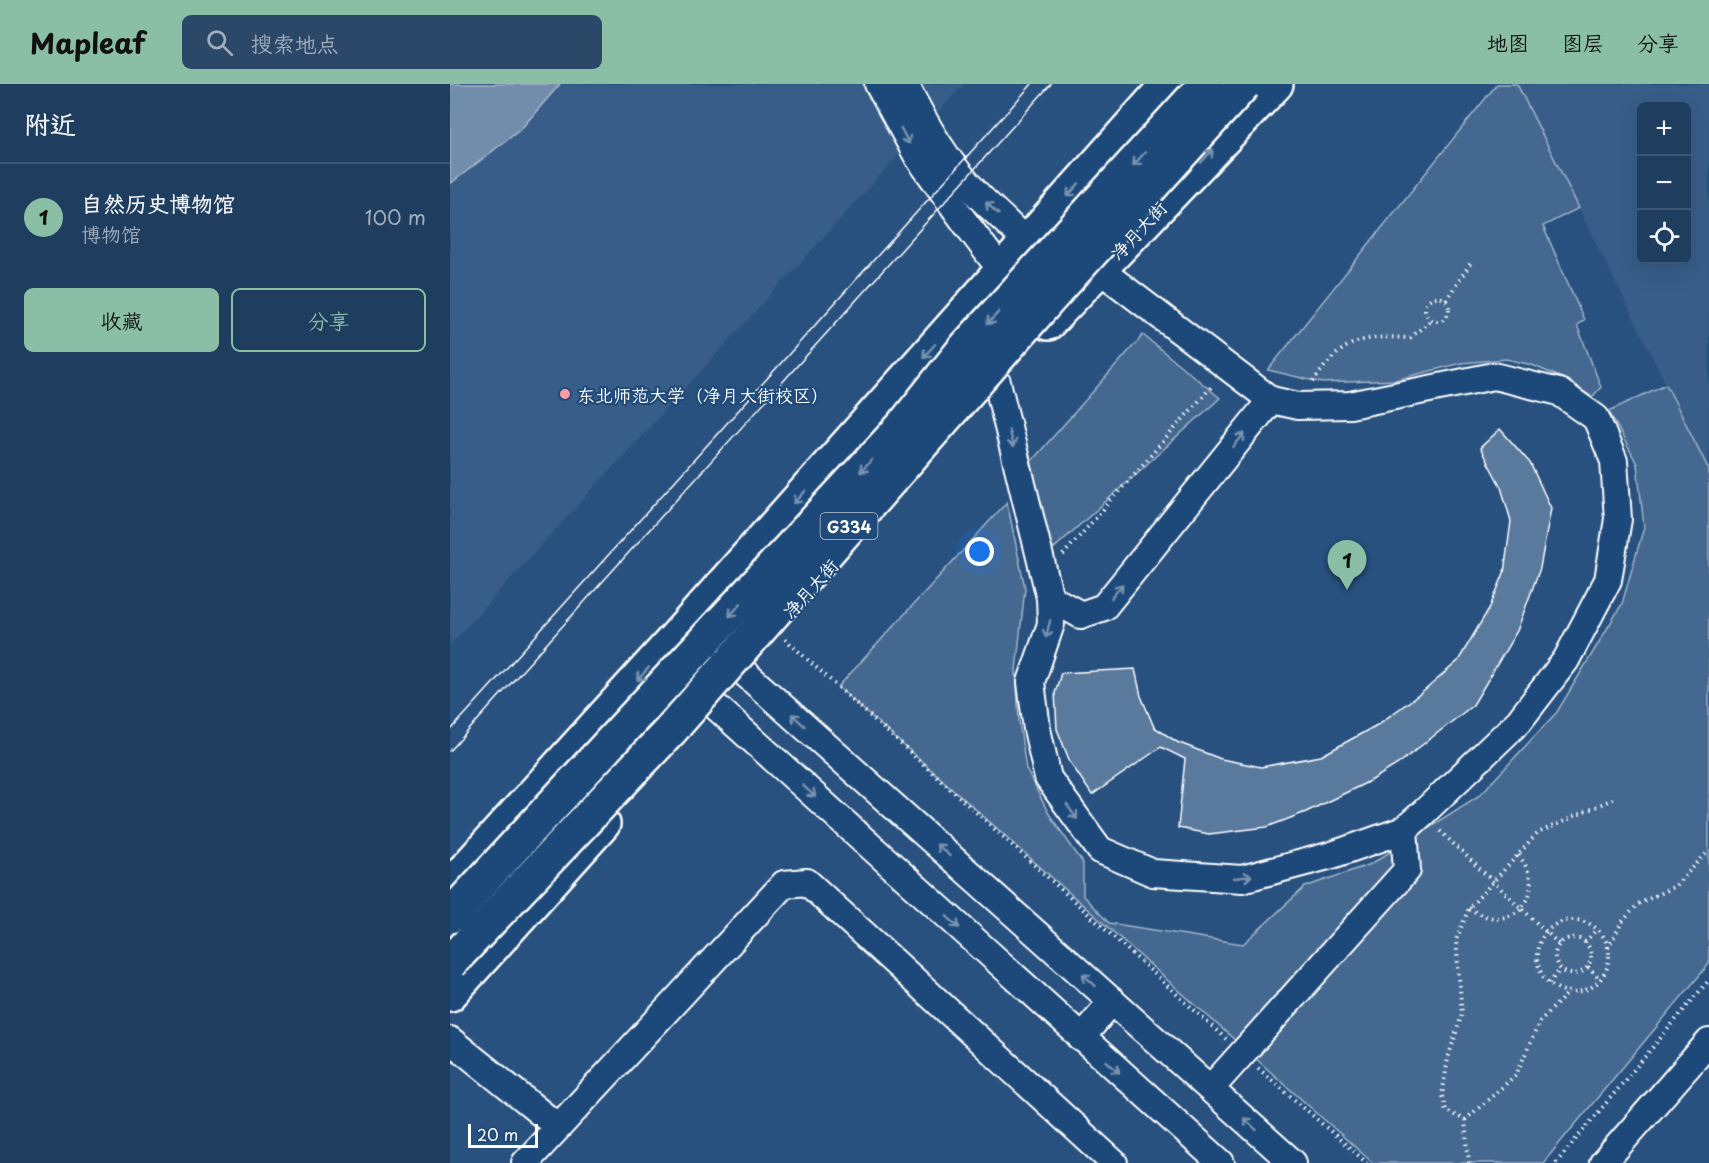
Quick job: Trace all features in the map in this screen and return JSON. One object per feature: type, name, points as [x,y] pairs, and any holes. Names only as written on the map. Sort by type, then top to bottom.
[{"type":"main road","points":[[450,886],[675,638],[1168,84]]},
{"type":"main road","name":"G334","points":[[450,916],[902,427],[965,348],[1206,84]]},
{"type":"main road","name":"净月大街","points":[[450,963],[670,731],[1049,299],[1244,84]]},
{"type":"main road","name":"净月大街","points":[[450,994],[712,703],[738,667],[1065,304],[1276,84]]},
{"type":"street","points":[[878,84],[918,156],[1002,270],[1065,304]]},
{"type":"street","points":[[905,84],[926,126],[975,192],[1026,241],[1065,304]]},
{"type":"street","points":[[997,382],[1048,587],[1051,624],[1031,682],[1037,729],[1048,778],[1100,850],[1153,873],[1242,879],[1332,855],[1413,822],[1519,721],[1571,650],[1608,580],[1617,519],[1614,461],[1596,418],[1559,392],[1494,376],[1350,405],[1298,406],[1271,400],[1100,270]]},
{"type":"street","points":[[1048,587],[1081,615],[1104,607],[1271,400]]},
{"type":"street","points":[[675,638],[738,667],[1293,1163]]},
{"type":"street","points":[[675,638],[712,703],[1080,1038],[1221,1163]]},
{"type":"street","points":[[1211,1088],[1407,870],[1413,822]]},
{"type":"street","points":[[525,1163],[784,884],[807,882],[1114,1163]]},
{"type":"street","points":[[1080,1038],[1112,1001]]},
{"type":"street","points":[[450,1040],[558,1126]]},
{"type":"street","points":[[1603,1163],[1709,1042]]},
{"type":"path","points":[[1446,300],[1472,261]]},
{"type":"path","points":[[1438,297],[1446,300],[1450,308],[1448,317],[1440,322],[1431,320],[1426,314],[1425,306],[1430,299],[1438,297]]},
{"type":"path","points":[[1298,406],[1328,361],[1346,345],[1374,336],[1410,338],[1431,320]]},
{"type":"path","points":[[1048,587],[1229,367]]},
{"type":"path","points":[[773,628],[1242,1053],[1367,1163]]},
{"type":"path","points":[[1465,1120],[1446,1112],[1442,1096],[1448,1058],[1462,1014],[1456,940],[1468,908],[1538,833],[1617,797]]},
{"type":"path","points":[[1413,822],[1492,882],[1559,944]]},
{"type":"path","points":[[1608,948],[1622,922],[1638,904],[1676,886],[1706,854]]},
{"type":"path","points":[[1468,908],[1480,916],[1495,920],[1509,917],[1521,909],[1528,899],[1531,881],[1526,864],[1518,855]]},
{"type":"path","points":[[1565,921],[1587,923],[1597,929],[1608,948],[1609,960],[1600,980],[1580,992],[1569,992],[1549,983],[1539,967],[1537,958],[1538,949],[1546,932],[1565,921]]},
{"type":"path","points":[[1585,942],[1597,929]]},
{"type":"path","points":[[1576,938],[1585,942],[1591,959],[1588,967],[1580,974],[1569,974],[1560,970],[1555,962],[1555,952],[1559,944],[1567,939],[1576,938]]},
{"type":"path","points":[[1588,967],[1600,980]]},
{"type":"path","points":[[1549,983],[1560,970]]},
{"type":"path","points":[[1556,1163],[1709,980]]},
{"type":"path","points":[[1465,1120],[1516,1075],[1540,1021],[1569,992]]},
{"type":"path","points":[[1465,1120],[1468,1163]]},
{"type":"shaded area","name":"东北师范大学（净月大街校区）","points":[[450,84],[964,84],[450,645]]},
{"type":"shaded area","points":[[450,84],[560,84],[521,129],[450,184]]},
{"type":"shaded area","points":[[1497,84],[1517,84],[1579,208],[1543,226],[1584,320],[1577,325],[1601,387],[1592,397],[1569,381],[1532,365],[1506,359],[1461,363],[1395,380],[1323,383],[1268,370]]},
{"type":"shaded area","points":[[1517,84],[1709,84],[1709,470]]},
{"type":"shaded area","points":[[1143,335],[1220,398],[1052,550],[1029,464]]},
{"type":"shaded area","points":[[1666,384],[1709,470],[1709,964],[1543,1163],[1373,1163],[838,687],[1007,502],[1025,588],[1016,670],[1019,721],[1026,769],[1049,814],[1083,863],[1083,896],[1109,923],[1243,944],[1305,887],[1371,864],[1480,795],[1557,712],[1622,604],[1644,527],[1637,464],[1609,411]]},
{"type":"building","points":[[1500,429],[1530,463],[1551,508],[1540,568],[1517,631],[1473,705],[1398,764],[1372,780],[1306,812],[1267,827],[1209,834],[1178,828],[1185,759],[1161,747],[1092,795],[1070,762],[1057,729],[1055,693],[1061,673],[1135,669],[1141,696],[1154,727],[1177,742],[1221,759],[1261,767],[1321,756],[1377,725],[1424,691],[1458,661],[1490,607],[1504,573],[1511,521],[1501,487],[1480,448]]},
{"type":"tram line","points":[[450,731],[1032,84]]},
{"type":"tram line","points":[[450,751],[1051,84]]},
{"type":"place","name":"东北师范大学（净月大街校区）","points":[[565,394]]},
{"type":"place","name":"自然历史博物馆","points":[[1347,590]]}]
